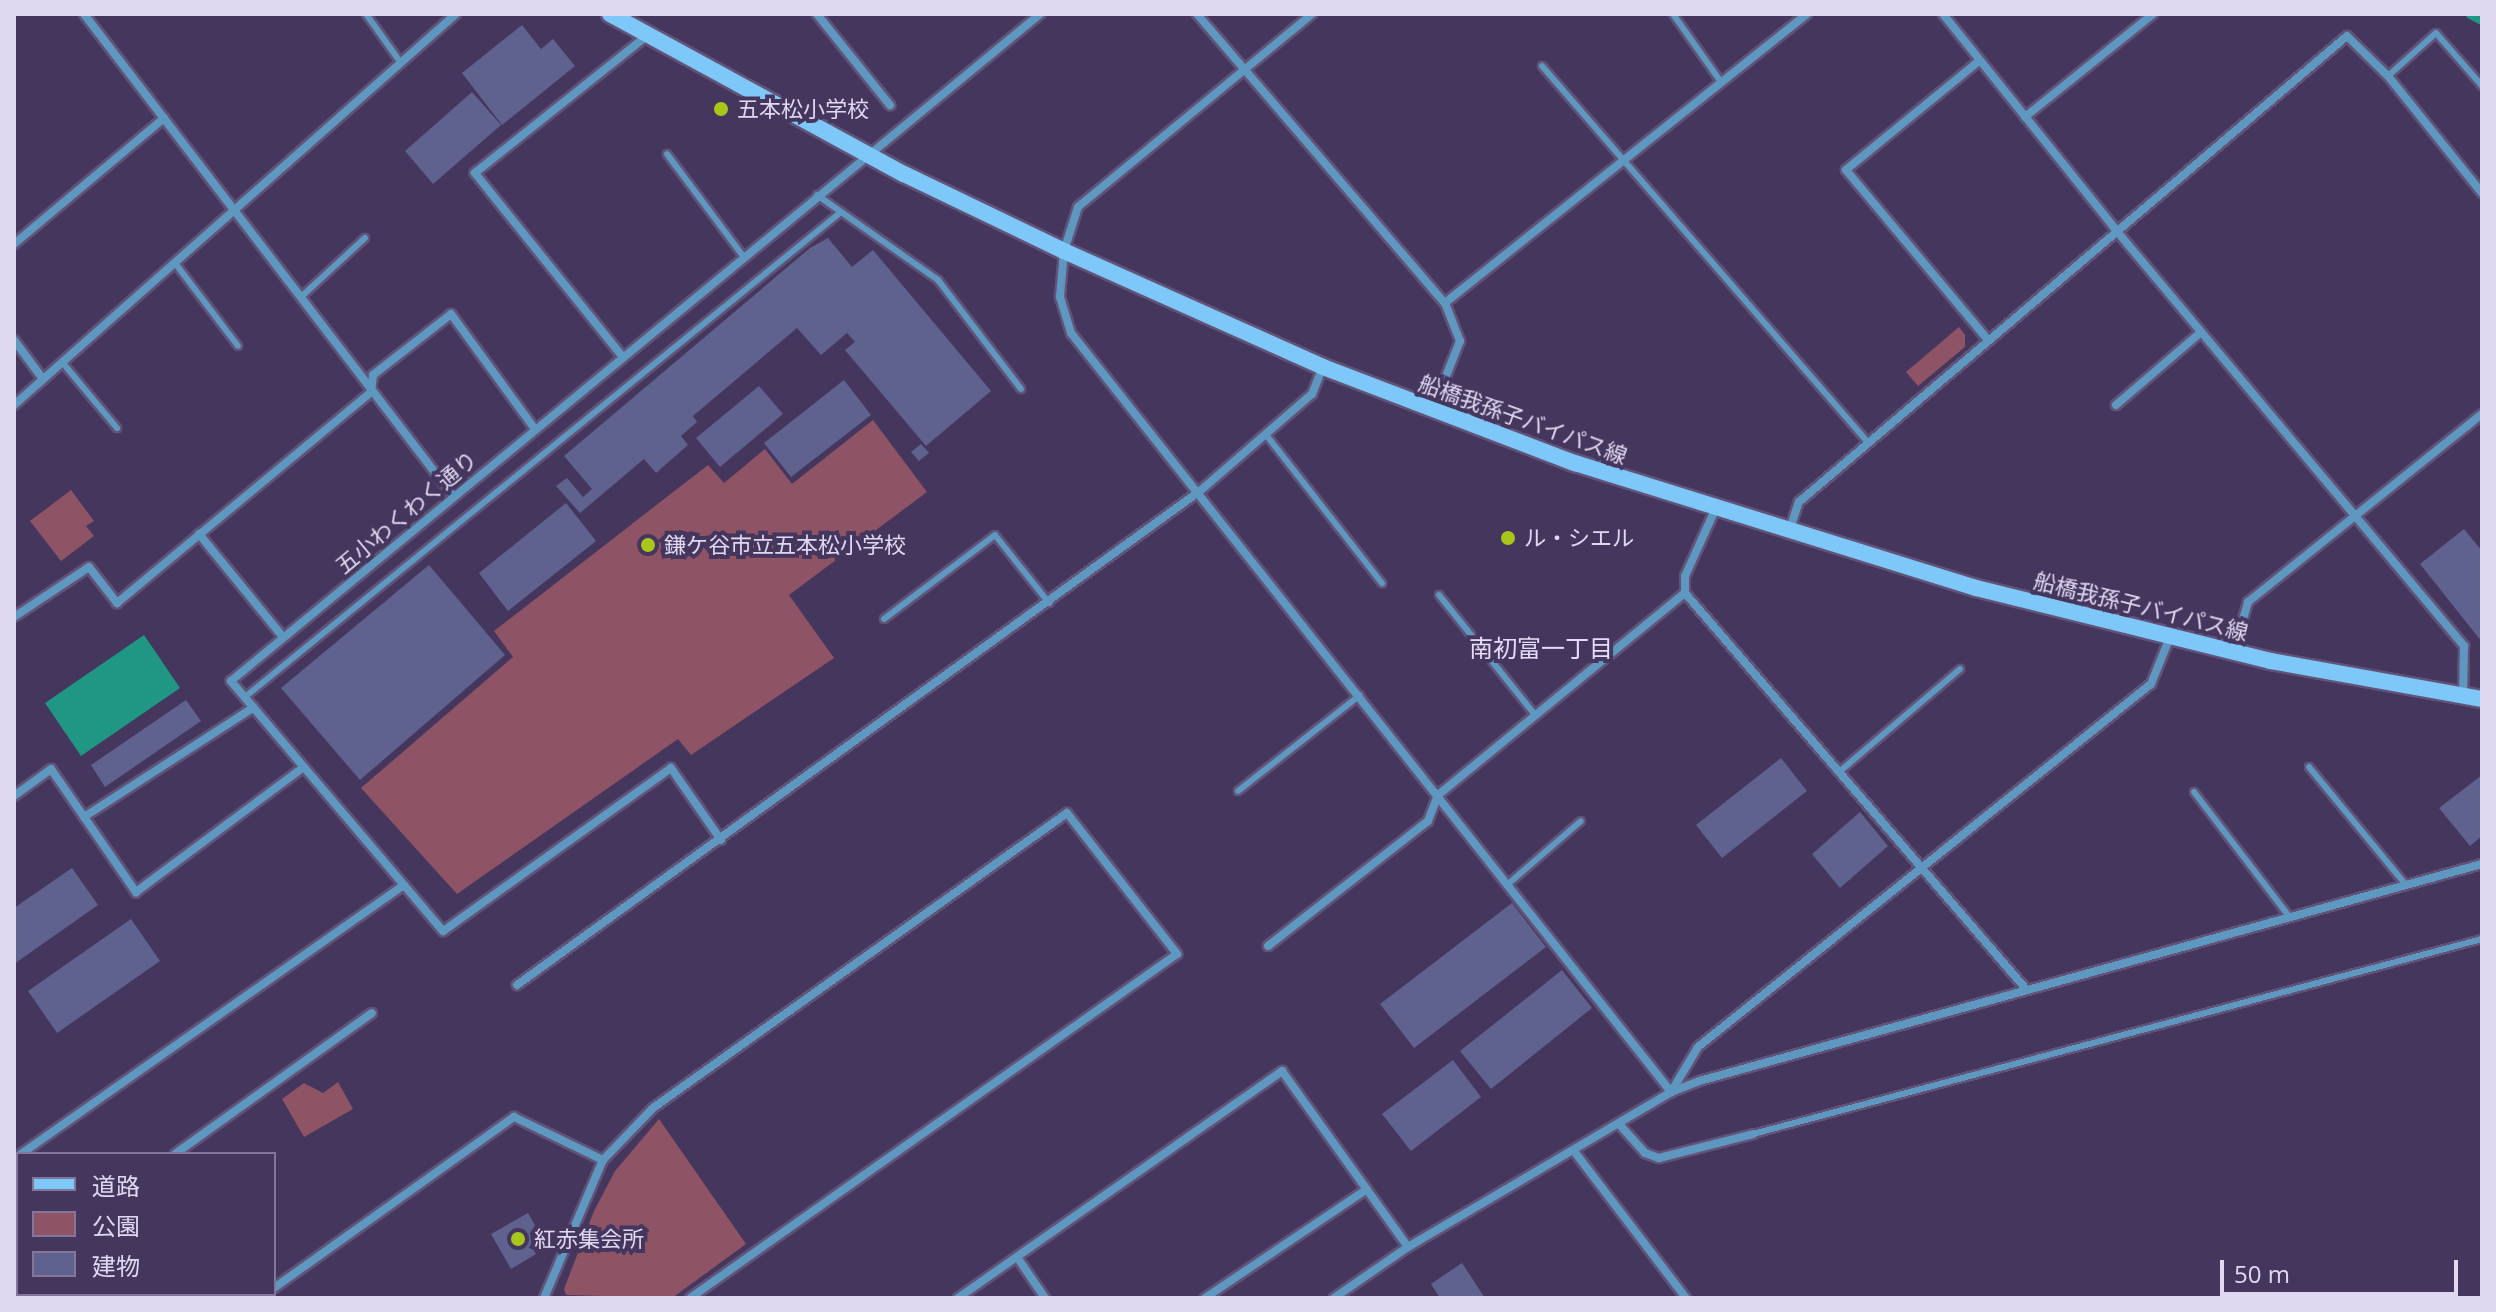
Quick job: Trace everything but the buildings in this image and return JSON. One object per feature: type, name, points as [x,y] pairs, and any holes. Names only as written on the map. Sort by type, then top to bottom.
[{"type":"street","points":[[84,14],[453,496]]},
{"type":"street","points":[[14,405],[456,14]]},
{"type":"street","name":"船橋我孫子バイパス線","points":[[610,14],[867,153],[1064,251],[1323,367],[1433,410],[1715,510],[1976,588],[2170,637],[2482,699]]},
{"type":"street","points":[[817,14],[890,105]]},
{"type":"street","name":"五小わくわく通り","points":[[245,697],[231,681],[867,153],[1040,14]]},
{"type":"street","points":[[1197,14],[1445,303],[1460,341],[1433,410]]},
{"type":"street","points":[[1312,14],[1242,67],[1078,207],[1064,251],[1060,297],[1071,333],[1200,491],[1671,1092]]},
{"type":"street","points":[[1445,303],[1807,14]]},
{"type":"street","points":[[1943,14],[2200,333],[2464,646],[2462,696]]},
{"type":"street","points":[[2025,117],[2153,14]]},
{"type":"street","points":[[622,356],[475,173],[648,35]]},
{"type":"street","points":[[1788,532],[1799,502],[2115,229],[2347,36],[2388,76],[2482,193]]},
{"type":"street","points":[[1979,61],[1846,170],[1988,340]]},
{"type":"street","points":[[14,244],[164,118]]},
{"type":"street","points":[[14,617],[89,567],[117,603],[371,392],[373,375],[451,314],[535,429]]},
{"type":"street","points":[[2116,405],[2200,333]]},
{"type":"street","points":[[14,340],[43,379]]},
{"type":"street","points":[[517,985],[1200,491],[1312,394],[1323,367]]},
{"type":"street","points":[[2234,650],[2248,602],[2482,414]]},
{"type":"street","points":[[1715,510],[1685,576],[1685,593],[2026,989]]},
{"type":"street","points":[[199,534],[283,637]]},
{"type":"street","points":[[1268,946],[1428,821],[1438,795],[1685,593]]},
{"type":"street","points":[[1671,1092],[1698,1047],[2151,684],[2170,637]]},
{"type":"street","points":[[245,697],[443,931],[671,768],[721,840]]},
{"type":"street","points":[[84,817],[254,707]]},
{"type":"street","points":[[14,796],[51,769],[136,892],[304,767]]},
{"type":"street","points":[[544,1298],[603,1160],[653,1108],[1067,813],[1177,954],[690,1298]]},
{"type":"street","points":[[1334,1298],[1408,1247],[1671,1092],[2288,915],[2482,864]]},
{"type":"street","points":[[24,1152],[404,885]]},
{"type":"street","points":[[178,1152],[372,1013]]},
{"type":"street","points":[[958,1298],[1282,1071],[1408,1247]]},
{"type":"street","points":[[276,1287],[514,1117],[603,1160]]},
{"type":"street","points":[[1619,1124],[1645,1153],[1659,1158],[1753,1134]]},
{"type":"street","points":[[1574,1151],[1686,1298]]},
{"type":"street","points":[[1205,1298],[1367,1189]]},
{"type":"street","points":[[1017,1257],[1045,1298]]},
{"type":"lane","points":[[366,14],[401,63]]},
{"type":"lane","points":[[1673,14],[1721,82]]},
{"type":"lane","points":[[2388,76],[2436,33],[2482,86]]},
{"type":"lane","points":[[1542,66],[1868,442]]},
{"type":"lane","points":[[667,154],[743,256]]},
{"type":"lane","points":[[817,195],[938,280],[1021,389]]},
{"type":"lane","points":[[245,697],[841,212]]},
{"type":"lane","points":[[301,297],[365,238]]},
{"type":"lane","points":[[175,263],[238,346]]},
{"type":"lane","points":[[62,362],[117,428]]},
{"type":"lane","points":[[1267,436],[1382,583]]},
{"type":"lane","points":[[884,619],[995,535],[1049,603]]},
{"type":"lane","points":[[1439,595],[1535,715]]},
{"type":"lane","points":[[1839,772],[1960,669]]},
{"type":"lane","points":[[1238,791],[1360,695]]},
{"type":"lane","points":[[2309,767],[2405,884]]},
{"type":"lane","points":[[2194,792],[2288,915]]},
{"type":"lane","points":[[1508,884],[1581,821]]},
{"type":"lane","points":[[1753,1134],[2482,939]]},
{"type":"green space","points":[[1959,327],[1965,335],[1965,347],[1918,386],[1906,372]]},
{"type":"green space","points":[[873,420],[927,492],[789,595],[834,658],[691,755],[678,739],[457,894],[361,788],[513,657],[494,631],[708,465],[724,483],[765,449],[792,484]]},
{"type":"green space","points":[[71,490],[94,521],[86,526],[94,536],[61,561],[30,521]]},
{"type":"green space","points":[[338,1082],[353,1109],[304,1137],[282,1099],[304,1083],[323,1093]]},
{"type":"green space","points":[[659,1119],[746,1244],[672,1298],[566,1295],[564,1289],[594,1211],[615,1171]]},
{"type":"shaded area","points":[[144,635],[180,688],[81,756],[45,703]]},
{"type":"waterway","points":[[2470,14],[2482,20]]},
{"type":"place","name":"五本松小学校","points":[[721,109]]},
{"type":"place","name":"ル・シエル","points":[[1508,538]]},
{"type":"place","name":"鎌ケ谷市立五本松小学校","points":[[648,545]]},
{"type":"place","name":"紅赤集会所","points":[[518,1239]]},
{"type":"district","name":"南初富一丁目","points":[[1541,648]]}]
